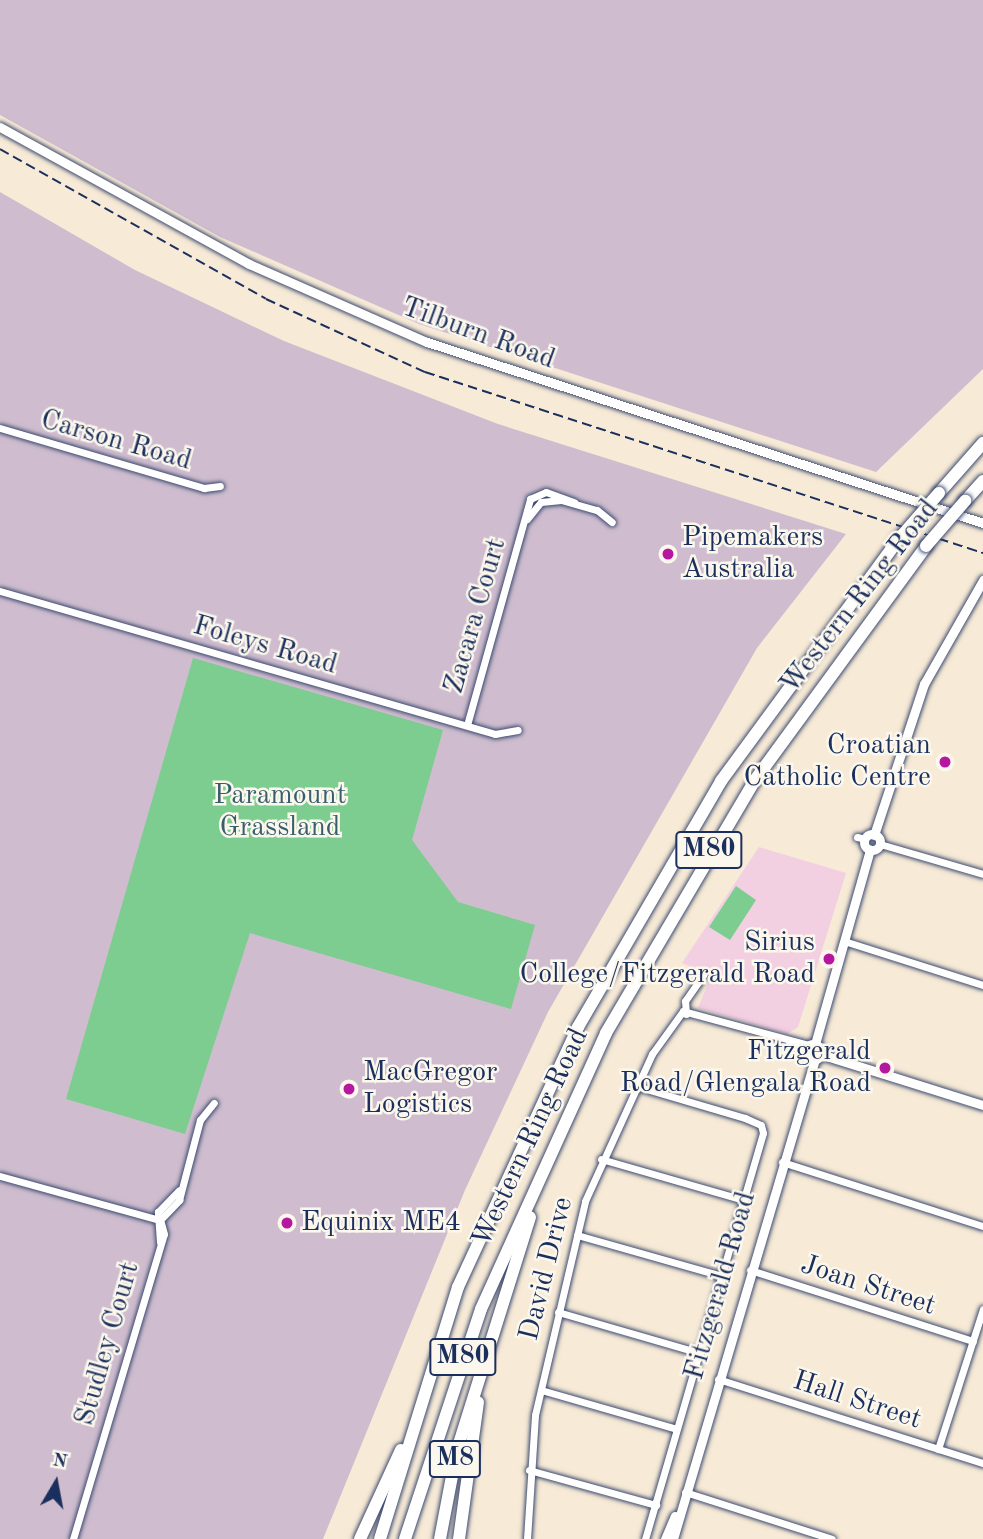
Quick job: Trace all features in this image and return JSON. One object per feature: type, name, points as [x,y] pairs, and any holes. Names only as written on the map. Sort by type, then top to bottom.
[{"type":"highway","name":"Western Ring Road","points":[[380,1539],[458,1287],[601,984],[754,731],[899,539],[983,443]]},
{"type":"highway","name":"Western Ring Road","points":[[405,1539],[481,1309],[541,1183],[606,1033],[699,866],[814,693],[926,546],[983,481]]},
{"type":"highway","points":[[459,1539],[478,1380],[541,1183]]},
{"type":"highway","name":"M8","points":[[440,1539],[478,1380]]},
{"type":"highway","name":"M8","points":[[360,1539],[411,1432]]},
{"type":"street","name":"Tilburn Road","points":[[0,127],[249,264],[427,342],[983,523]]},
{"type":"street","name":"Carson Road","points":[[0,428],[204,488],[220,486]]},
{"type":"street","name":"Zacara Court","points":[[467,725],[526,519],[541,502],[574,502],[612,522]]},
{"type":"street","points":[[983,580],[920,693],[869,839],[983,874]]},
{"type":"street","name":"Foleys Road","points":[[0,591],[504,736],[518,730]]},
{"type":"street","name":"Fitzgerald Road","points":[[673,1539],[870,850],[869,839]]},
{"type":"street","points":[[844,941],[983,985]]},
{"type":"street","points":[[703,975],[689,996],[687,1012],[983,1105]]},
{"type":"street","name":"David Drive","points":[[527,1539],[529,1470],[541,1390],[577,1234],[601,1159],[636,1086],[670,1026],[687,1012]]},
{"type":"street","points":[[636,1086],[761,1125],[744,1200],[645,1539]]},
{"type":"street","points":[[0,1176],[139,1216],[159,1218],[180,1190],[200,1120],[214,1102]]},
{"type":"street","points":[[601,1159],[744,1200]]},
{"type":"street","points":[[782,1162],[983,1226]]},
{"type":"street","name":"Studley Court","points":[[73,1539],[160,1241],[159,1218]]},
{"type":"street","points":[[577,1234],[722,1276]]},
{"type":"street","name":"Joan Street","points":[[750,1270],[973,1341]]},
{"type":"street","points":[[938,1449],[983,1309]]},
{"type":"street","points":[[558,1312],[700,1353]]},
{"type":"street","name":"Hall Street","points":[[718,1379],[983,1463]]},
{"type":"street","points":[[541,1390],[677,1429]]},
{"type":"street","points":[[529,1470],[656,1505]]},
{"type":"street","points":[[685,1492],[832,1539]]},
{"type":"street","name":"Fitzgerald Road","points":[[665,1539],[685,1492]]},
{"type":"shaded area","points":[[0,0],[983,0],[983,369],[876,472],[419,324],[220,237],[0,115]]},
{"type":"shaded area","points":[[0,192],[135,270],[284,341],[498,424],[846,534],[757,648],[548,1012],[465,1190],[323,1539],[0,1539]]},
{"type":"shaded area","points":[[759,847],[846,873],[798,1027],[787,1034],[698,1008],[711,976],[682,963]]},
{"type":"green space","name":"Paramount Grassland","points":[[193,658],[443,730],[412,840],[458,902],[535,925],[511,1009],[250,933],[185,1134],[66,1099]]},
{"type":"green space","points":[[736,886],[756,900],[730,940],[709,927]]},
{"type":"railway","points":[[0,149],[266,299],[425,372],[983,553]]},
{"type":"place","name":"Pipemakers Australia","points":[[668,554]]},
{"type":"place","name":"Croatian Catholic Centre","points":[[945,762]]},
{"type":"place","name":"Sirius College/Fitzgerald Road","points":[[829,959]]},
{"type":"place","name":"Fitzgerald Road/Glengala Road","points":[[885,1068]]},
{"type":"place","name":"MacGregor Logistics","points":[[349,1089]]},
{"type":"place","name":"Equinix ME4","points":[[287,1223]]}]
